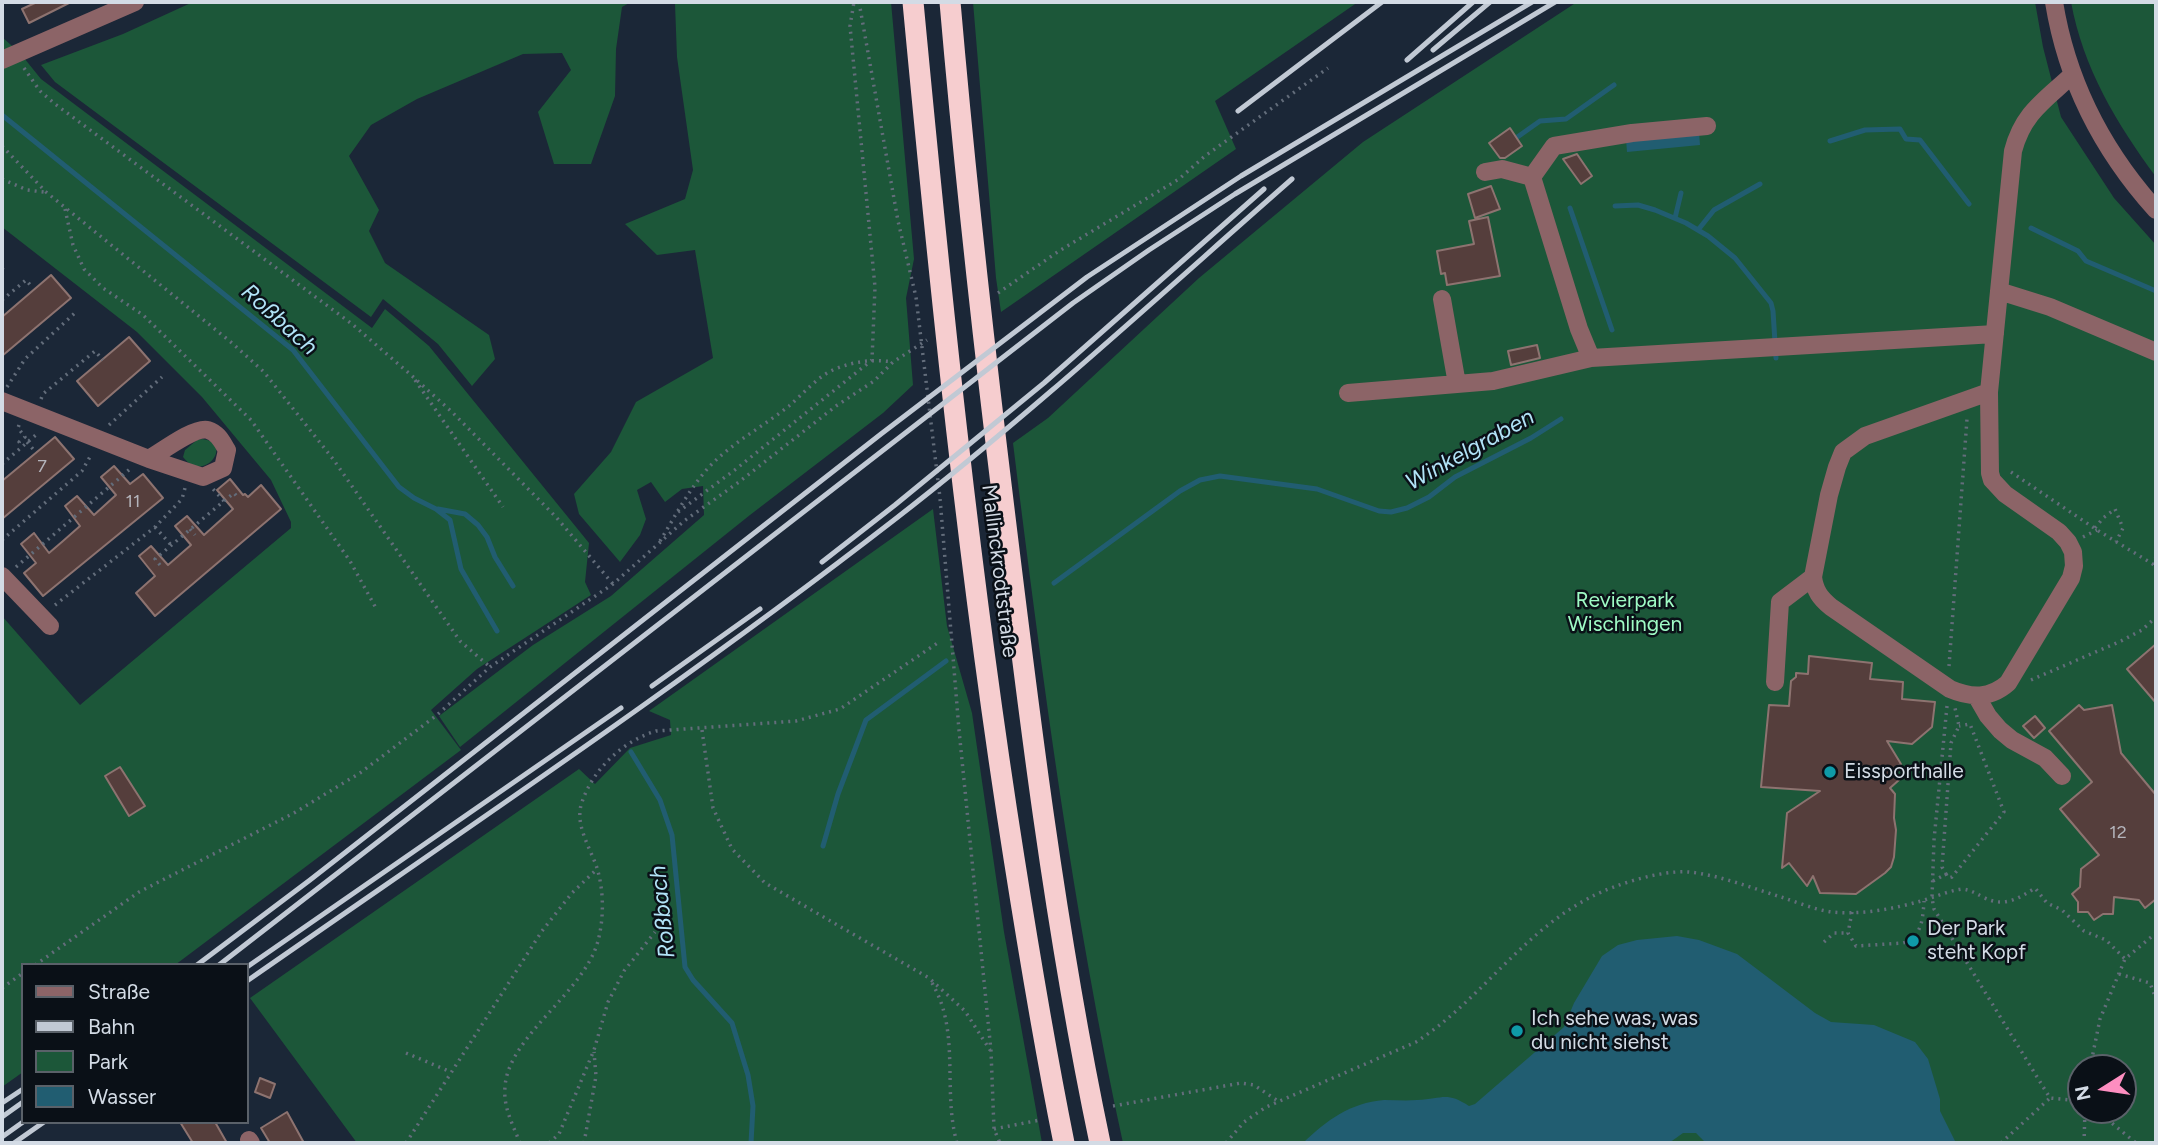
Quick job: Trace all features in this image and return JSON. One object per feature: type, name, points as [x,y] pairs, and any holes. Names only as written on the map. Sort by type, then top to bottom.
[{"type":"highway","name":"Mallinckrodtstraße","points":[[913,2],[952,396],[992,718],[1031,964],[1064,1143]]},
{"type":"highway","name":"Mallinckrodtstraße","points":[[950,2],[985,358],[1030,722],[1063,934],[1100,1143]]},
{"type":"street","points":[[2,60],[135,2]]},
{"type":"street","points":[[2054,2],[2072,75],[2105,142],[2156,210]]},
{"type":"street","points":[[1990,392],[1865,436],[1843,452],[1829,495],[1813,577],[1815,589],[1821,598],[1950,689],[1977,697],[2002,688],[2013,674],[2071,578],[2074,566],[2073,552],[2059,532],[2006,494],[1992,480],[1989,457],[1990,392],[2009,172],[2017,134],[2023,121],[2035,107],[2072,75]]},
{"type":"street","points":[[1532,177],[1554,146],[1632,133],[1707,126]]},
{"type":"street","points":[[1485,172],[1502,169],[1532,177]]},
{"type":"street","points":[[1532,177],[1579,329],[1591,358]]},
{"type":"street","points":[[1999,291],[2050,307],[2156,352]]},
{"type":"street","points":[[1442,299],[1457,384]]},
{"type":"street","points":[[1348,393],[1493,381],[1591,358],[1995,334]]},
{"type":"street","points":[[2,397],[40,416],[143,457],[195,474],[223,468],[227,450],[216,434],[206,429],[195,431],[143,457]]},
{"type":"street","points":[[3,577],[46,621]]},
{"type":"street","points":[[1774,682],[1780,602],[1813,577]]},
{"type":"street","points":[[1977,697],[2000,730],[2012,740],[2045,758],[2062,776]]},
{"type":"path","points":[[678,512],[872,360],[875,287],[850,26],[856,2]]},
{"type":"path","points":[[856,2],[898,221],[916,298],[940,498],[959,730],[991,1051],[994,1129],[1000,1143]]},
{"type":"path","points":[[23,67],[40,91],[55,104],[352,324],[411,375],[452,412],[555,517],[613,584]]},
{"type":"path","points":[[1033,270],[1059,251],[1179,179],[1205,156],[1328,68]]},
{"type":"path","points":[[2,146],[46,192],[264,372],[333,459],[460,641],[490,667]]},
{"type":"path","points":[[2,178],[27,190],[46,192]]},
{"type":"path","points":[[64,207],[73,245],[84,269],[103,288],[143,315],[251,420],[350,561],[377,610]]},
{"type":"path","points":[[2,300],[26,280],[32,287]]},
{"type":"path","points":[[2,397],[24,359],[77,311]]},
{"type":"path","points":[[2,464],[41,431],[43,394],[95,351],[103,360]]},
{"type":"path","points":[[37,963],[139,892],[294,813],[360,773],[437,715],[490,667],[613,584],[657,546],[684,521],[881,374],[893,362],[872,360],[832,370],[807,389],[714,462],[657,546]]},
{"type":"path","points":[[411,375],[503,507]]},
{"type":"path","points":[[2,540],[82,471],[101,431],[162,377]]},
{"type":"path","points":[[1959,726],[1970,724],[2004,812],[1952,877],[1948,878],[1942,867],[1951,743],[1959,726],[1948,674],[1969,400]]},
{"type":"path","points":[[27,442],[33,449]]},
{"type":"path","points":[[3,577],[130,471],[143,457]]},
{"type":"path","points":[[1989,457],[2155,565],[2156,556]]},
{"type":"path","points":[[46,621],[155,527],[182,499],[195,474],[223,501]]},
{"type":"path","points":[[118,481],[123,485]]},
{"type":"path","points":[[160,565],[155,559],[223,501],[234,493],[239,499]]},
{"type":"path","points":[[2095,528],[2115,509],[2123,528],[2116,542]]},
{"type":"path","points":[[82,511],[86,516]]},
{"type":"path","points":[[155,527],[171,545]]},
{"type":"path","points":[[190,529],[195,535]]},
{"type":"path","points":[[38,549],[41,553]]},
{"type":"path","points":[[2013,674],[2022,679],[2033,680],[2121,641],[2142,630],[2156,617]]},
{"type":"path","points":[[520,1143],[507,1110],[505,1089],[508,1067],[582,974],[598,944],[603,910],[597,870],[582,831],[580,805],[589,784],[605,764],[640,736],[656,731],[681,728],[702,730],[796,721],[840,709],[939,642]]},
{"type":"path","points":[[1950,689],[1944,719],[1932,898],[1939,920],[2005,1021],[2050,1098]]},
{"type":"path","points":[[702,730],[713,808],[732,849],[765,883],[929,978],[965,1011],[991,1051]]},
{"type":"path","points":[[406,1143],[542,931],[572,893],[597,870]]},
{"type":"path","points":[[1226,1143],[1244,1122],[1278,1101],[1423,1037],[1445,1022],[1516,951],[1542,929],[1592,896],[1668,873],[1689,872],[1830,912],[1896,908],[1962,889],[1972,890],[1995,903],[2006,902],[2018,899],[2035,888],[2047,903],[2062,910],[2084,931],[2106,940],[2125,959]]},
{"type":"path","points":[[1933,881],[1945,874]]},
{"type":"path","points":[[1852,912],[1848,933],[1856,946],[1911,941],[1918,932],[1924,901]]},
{"type":"path","points":[[549,1143],[559,1134],[594,1050],[608,1002],[624,971],[655,932]]},
{"type":"path","points":[[1824,942],[1834,933],[1848,933]]},
{"type":"path","points":[[2093,1054],[2100,1019],[2125,959],[2156,933]]},
{"type":"path","points":[[2,988],[21,974]]},
{"type":"path","points":[[2119,974],[2150,983],[2156,999]]},
{"type":"path","points":[[929,978],[942,999],[947,1017],[949,1102],[957,1143]]},
{"type":"path","points":[[584,1143],[596,1076],[594,1050]]},
{"type":"path","points":[[406,1054],[451,1072]]},
{"type":"path","points":[[1142,1100],[1241,1083],[1254,1084],[1278,1101]]},
{"type":"path","points":[[2001,1143],[2050,1098],[2067,1100]]},
{"type":"path","points":[[2084,1143],[2085,1124]]},
{"type":"path","points":[[2113,1124],[2136,1143]]},
{"type":"path","points":[[994,1129],[1008,1127]]},
{"type":"green space","points":[[193,2],[631,2],[622,7],[616,49],[615,96],[591,164],[554,164],[538,112],[571,70],[562,53],[523,54],[417,99],[371,125],[349,156],[379,210],[369,231],[385,263],[489,335],[495,359],[472,386],[438,344],[383,299],[371,317],[55,82],[41,65],[123,34]]},
{"type":"green space","points":[[671,2],[891,2],[914,259],[906,298],[913,385],[883,413],[750,515],[460,747],[439,716],[533,645],[611,596],[704,515],[703,486],[682,489],[665,502],[651,482],[637,490],[646,519],[640,535],[620,562],[579,514],[574,494],[611,452],[636,402],[713,358],[695,250],[657,255],[625,224],[685,199],[693,170],[677,57],[675,4]]},
{"type":"green space","points":[[973,2],[1358,2],[1215,101],[1236,149],[1001,312]]},
{"type":"green space","name":"Revierpark Wischlingen","points":[[1577,2],[2035,2],[2043,47],[2061,117],[2114,198],[2156,245],[2156,1143],[1123,1143],[1074,882],[1047,706],[1013,443],[1048,418],[1199,278],[1363,142]]},
{"type":"green space","points":[[2071,2],[2156,2],[2156,177],[2103,94],[2084,50]]},
{"type":"green space","points":[[2,37],[20,53],[41,79],[372,328],[385,309],[429,346],[589,543],[585,582],[591,595],[477,669],[431,710],[461,750],[178,963],[21,963],[21,1073],[2,1087],[2,616],[80,705],[291,528],[291,522],[271,480],[202,397],[137,332],[2,227]]},
{"type":"green space","points":[[202,439],[212,442],[216,447],[213,460],[199,466],[191,464],[183,457],[185,450]]},
{"type":"green space","points":[[933,509],[947,626],[972,713],[1004,932],[1042,1143],[357,1143],[250,998],[579,769],[595,784],[630,748],[671,735],[670,720],[649,711]]},
{"type":"water","points":[[1699,132],[1700,145],[1627,152],[1626,139]]},
{"type":"water","points":[[1677,936],[1699,940],[1737,954],[1831,1022],[1874,1025],[1915,1042],[1928,1059],[1940,1099],[1940,1111],[1956,1143],[1706,1143],[1696,1133],[1683,1133],[1669,1143],[1303,1143],[1340,1114],[1372,1102],[1444,1097],[1469,1106],[1475,1104],[1564,1027],[1574,1003],[1602,956],[1618,945]]},
{"type":"building","points":[[37,2],[71,2],[29,23],[22,9]]},
{"type":"building","points":[[1510,128],[1522,146],[1505,158],[1500,158],[1489,143]]},
{"type":"building","points":[[1577,154],[1592,176],[1581,184],[1563,159]]},
{"type":"building","points":[[1491,186],[1500,209],[1475,218],[1468,194]]},
{"type":"building","points":[[1488,217],[1500,276],[1447,285],[1445,273],[1441,274],[1437,251],[1474,244],[1469,221]]},
{"type":"building","points":[[51,275],[71,298],[2,356],[2,317]]},
{"type":"building","points":[[129,337],[150,361],[98,406],[77,381]]},
{"type":"building","points":[[1537,345],[1540,358],[1511,365],[1508,351]]},
{"type":"building","points":[[55,437],[74,459],[2,519],[2,481]]},
{"type":"building","points":[[114,466],[130,484],[143,474],[163,498],[43,596],[24,573],[36,563],[21,544],[34,533],[49,553],[80,526],[65,506],[77,496],[94,515],[116,495],[101,477]]},
{"type":"building","points":[[230,479],[243,495],[248,497],[261,485],[281,509],[155,616],[136,593],[155,576],[139,556],[151,546],[168,565],[191,545],[175,526],[187,516],[204,535],[233,509],[217,490]]},
{"type":"building","points":[[2156,644],[2156,703],[2127,669]]},
{"type":"building","name":"Eissporthalle","points":[[1809,656],[1872,663],[1870,679],[1903,682],[1902,699],[1935,702],[1932,727],[1912,744],[1887,741],[1901,764],[1890,770],[1899,780],[1890,788],[1895,794],[1894,857],[1891,867],[1885,873],[1856,894],[1820,893],[1813,876],[1807,886],[1789,863],[1782,868],[1787,813],[1820,791],[1761,787],[1769,705],[1789,706],[1791,681],[1796,677],[1796,673],[1808,674]]},
{"type":"building","points":[[2079,705],[2084,710],[2112,705],[2121,753],[2156,795],[2156,899],[2145,908],[2139,900],[2114,897],[2113,914],[2103,914],[2094,920],[2088,912],[2078,912],[2078,902],[2072,894],[2080,887],[2081,869],[2099,855],[2060,809],[2092,782],[2049,731]]},
{"type":"building","points":[[2035,716],[2045,728],[2034,738],[2023,726]]},
{"type":"building","points":[[120,767],[145,806],[129,816],[105,776]]},
{"type":"building","points":[[260,1078],[275,1084],[270,1098],[255,1092]]},
{"type":"building","points":[[287,1112],[304,1143],[270,1143],[261,1128]]},
{"type":"building","points":[[181,1124],[216,1124],[227,1143],[193,1143]]},
{"type":"waterway","points":[[1516,138],[1540,121],[1566,119],[1614,85]]},
{"type":"waterway","name":"Roßbach","points":[[2,115],[293,350],[399,487],[450,520],[461,569],[497,631]]},
{"type":"waterway","points":[[1830,141],[1865,130],[1900,129],[1906,139],[1920,140],[1969,204]]},
{"type":"waterway","points":[[1698,230],[1714,210],[1760,184]]},
{"type":"waterway","points":[[1675,218],[1681,193]]},
{"type":"waterway","points":[[1615,206],[1638,205],[1686,223],[1708,236],[1735,258],[1771,303],[1776,358]]},
{"type":"waterway","name":"Winkelgraben","points":[[1570,208],[1612,330]]},
{"type":"waterway","points":[[2031,228],[2078,251],[2086,261],[2156,291]]},
{"type":"waterway","name":"Winkelgraben","points":[[1054,583],[1180,491],[1200,480],[1220,476],[1317,489],[1379,511],[1391,512],[1407,508],[1429,497],[1455,477],[1531,438],[1561,419]]},
{"type":"waterway","points":[[438,509],[465,514],[478,525],[513,586]]},
{"type":"waterway","name":"Winkelgraben","points":[[823,846],[838,794],[866,720],[946,661]]},
{"type":"waterway","name":"Roßbach","points":[[631,752],[660,800],[672,835],[685,967],[693,980],[732,1023],[748,1075],[753,1106],[751,1143]]},
{"type":"railway","points":[[1238,111],[1382,2]]},
{"type":"railway","points":[[1407,60],[1473,2]]},
{"type":"railway","points":[[1433,50],[1490,2]]},
{"type":"railway","points":[[200,963],[1087,277],[1241,176],[1532,2]]},
{"type":"railway","points":[[222,963],[1073,303],[1235,194],[1555,2]]},
{"type":"railway","points":[[248,980],[655,697],[894,520],[1046,395],[1292,179]]},
{"type":"railway","points":[[822,562],[1044,383],[1264,189]]},
{"type":"railway","points":[[652,686],[760,609]]},
{"type":"railway","points":[[248,966],[621,708]]},
{"type":"railway","points":[[2,1103],[21,1090]]},
{"type":"railway","points":[[2,1117],[21,1103]]},
{"type":"railway","points":[[2,1137],[21,1123]]},
{"type":"railway","points":[[14,1143],[41,1124]]},
{"type":"place","name":"Eissporthalle","points":[[1830,772]]},
{"type":"place","name":"Der Park steht Kopf","points":[[1913,941]]},
{"type":"place","name":"Ich sehe was, was du nicht siehst","points":[[1517,1031]]}]
